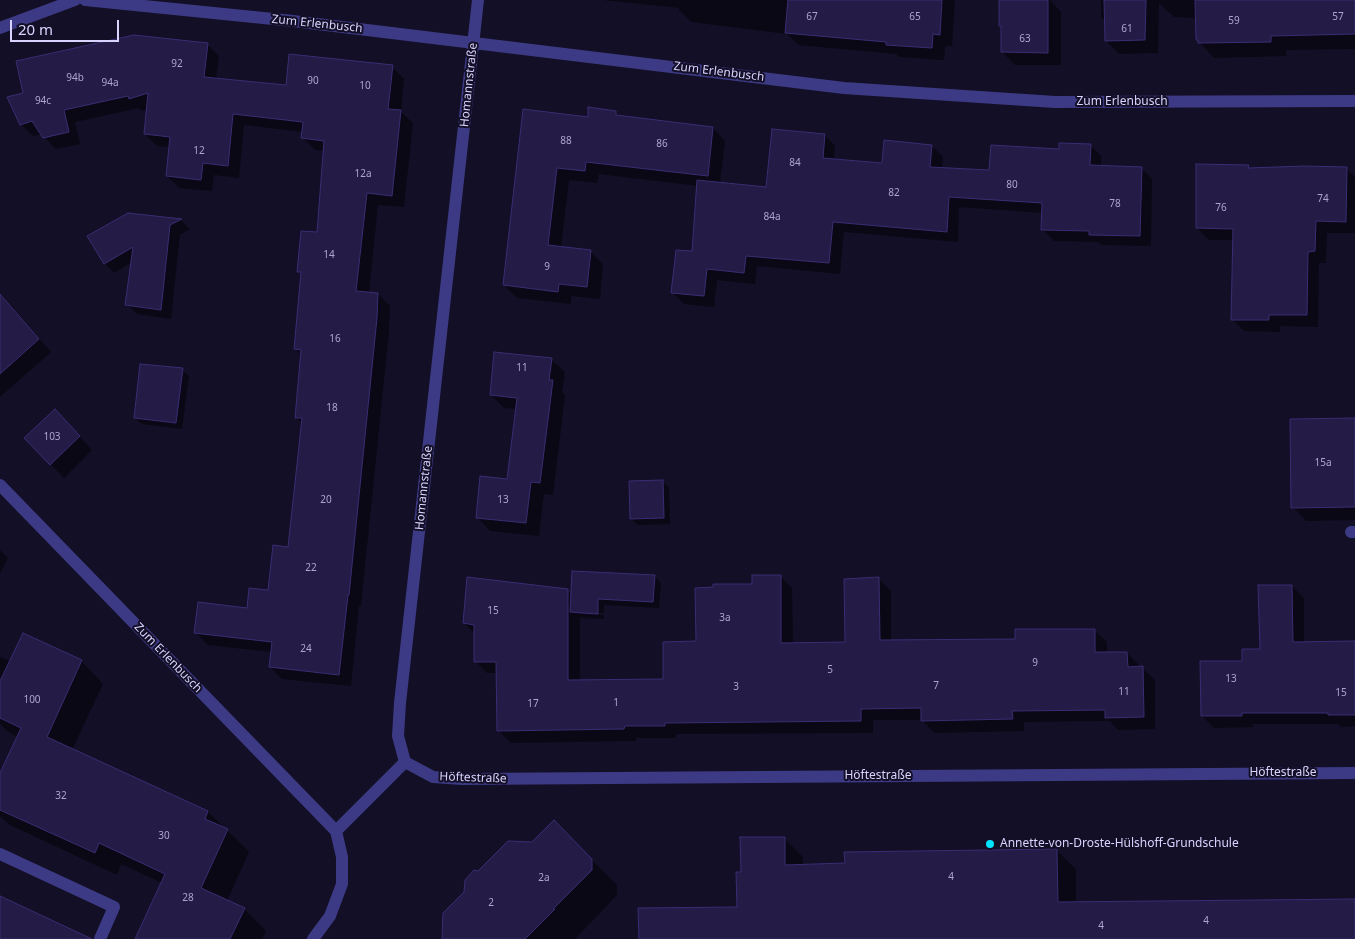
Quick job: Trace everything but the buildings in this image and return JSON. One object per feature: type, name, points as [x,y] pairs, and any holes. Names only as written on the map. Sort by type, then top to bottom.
[{"type":"street","points":[[0,28],[74,0]]},
{"type":"street","name":"Zum Erlenbusch","points":[[85,0],[293,21],[844,88],[1055,102],[1355,101]]},
{"type":"street","name":"Homannstraße","points":[[405,762],[398,736],[400,703],[478,0]]},
{"type":"street","name":"Zum Erlenbusch","points":[[0,485],[336,831]]},
{"type":"street","points":[[313,939],[330,916],[342,884],[342,857],[336,831],[405,762]]},
{"type":"street","name":"Höftestraße","points":[[405,762],[433,776],[462,779],[1355,773]]},
{"type":"street","points":[[0,854],[114,907],[100,939]]},
{"type":"place","name":"Annette-von-Droste-Hülshoff-Grundschule","points":[[990,844]]}]
